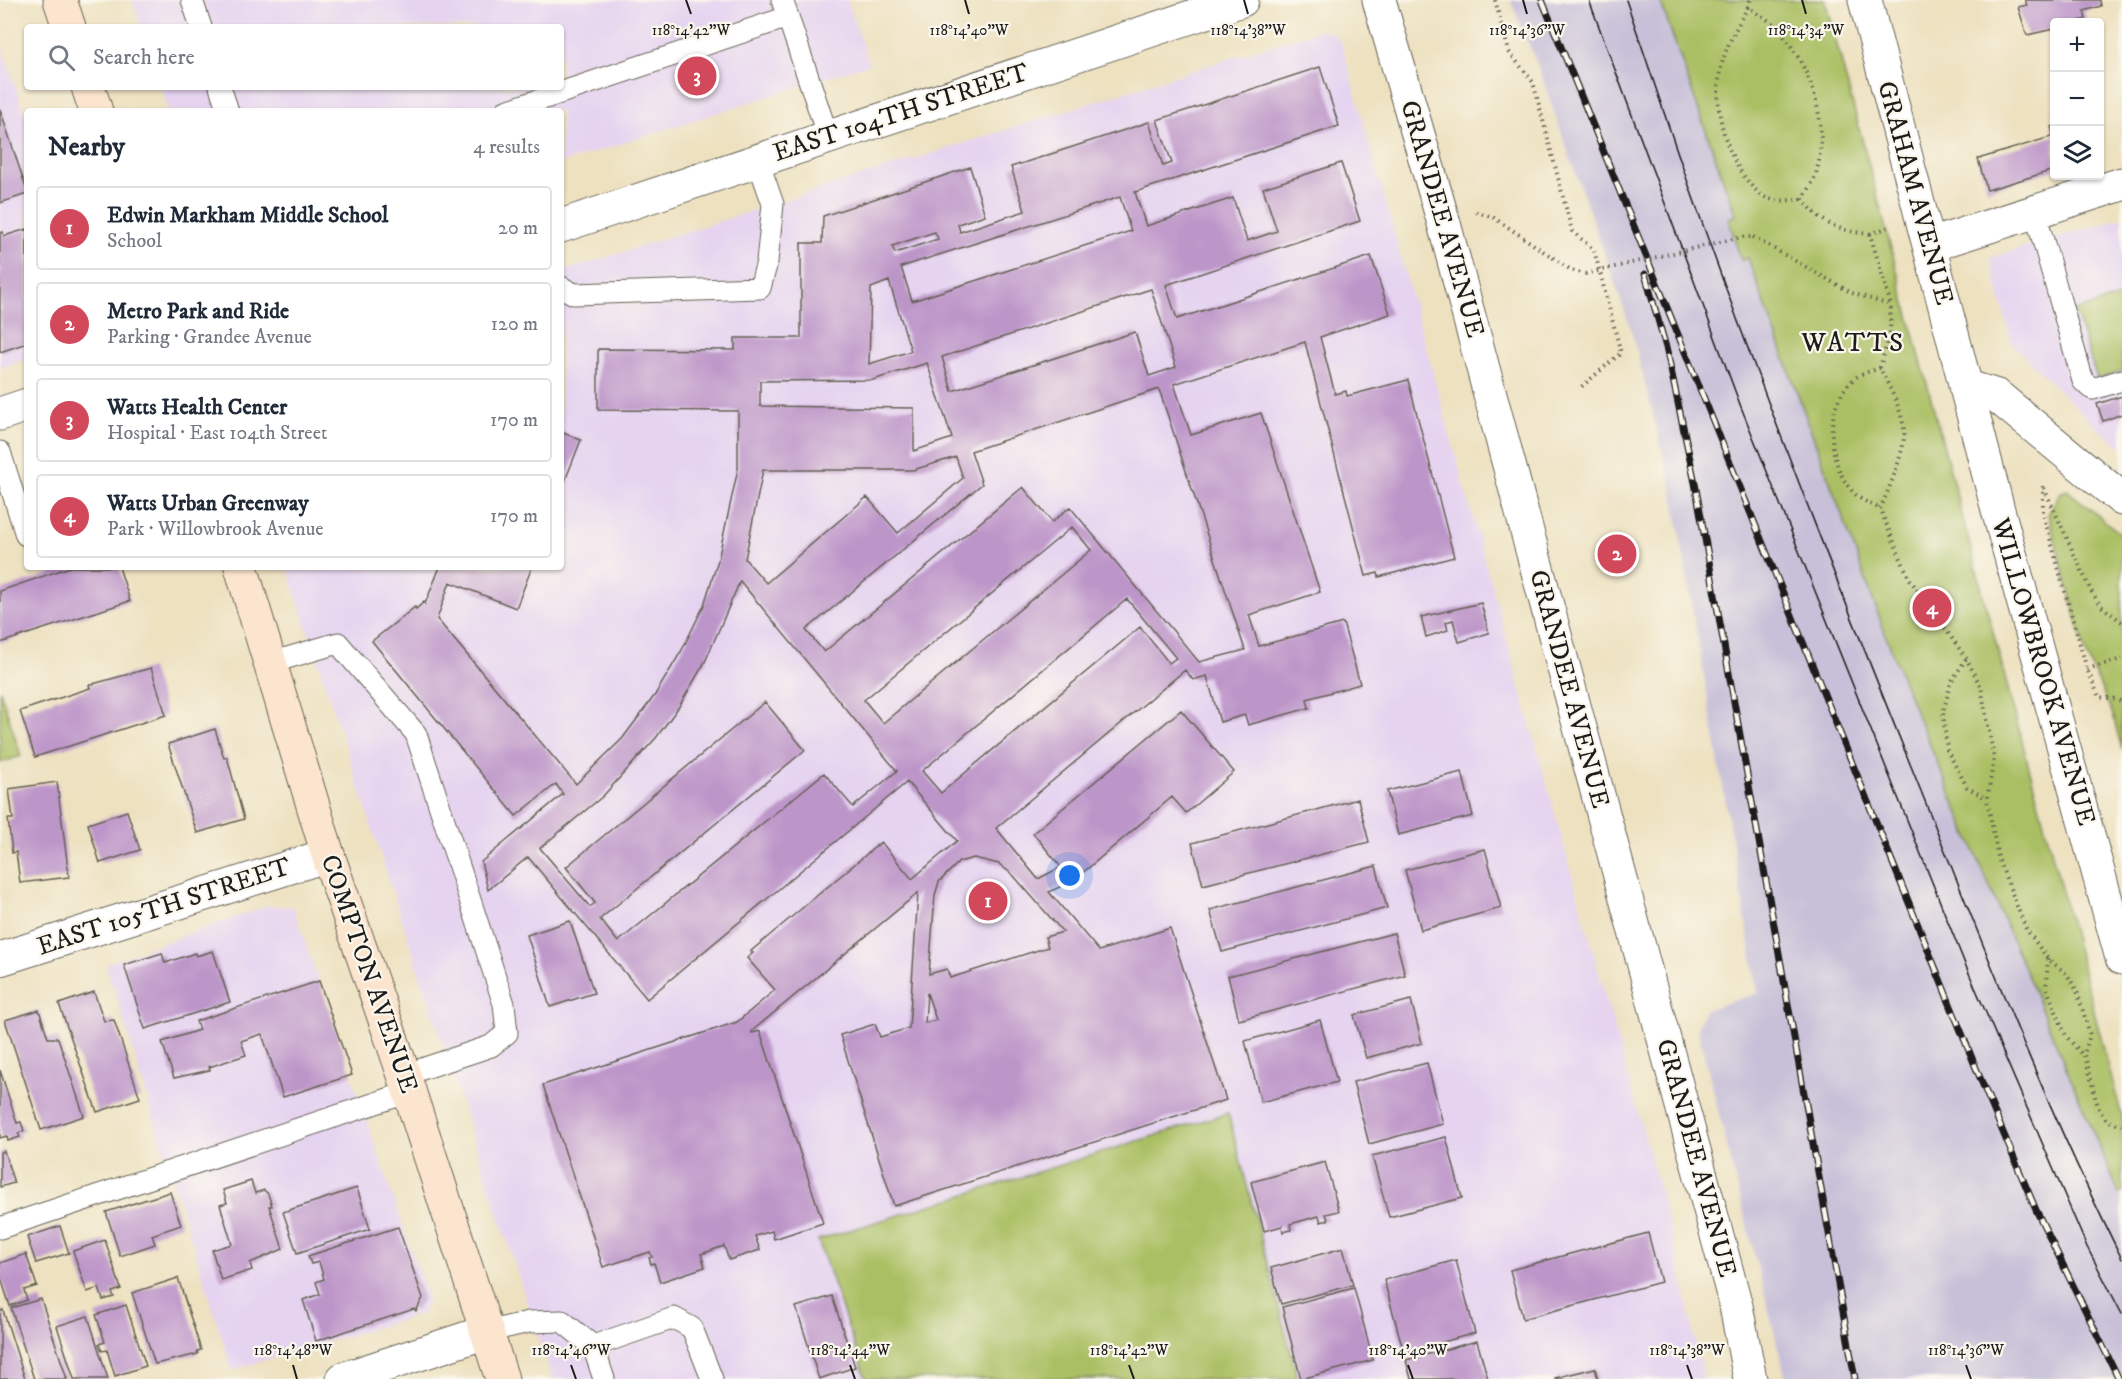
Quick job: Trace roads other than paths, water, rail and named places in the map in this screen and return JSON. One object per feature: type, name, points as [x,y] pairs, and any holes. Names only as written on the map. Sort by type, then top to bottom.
[{"type":"main road","points":[[60,0],[68,24]]},
{"type":"main road","points":[[89,90],[95,108]]},
{"type":"main road","name":"COMPTON AVENUE","points":[[243,570],[328,855],[406,1083],[502,1379]]},
{"type":"street","name":"EAST 104TH STREET","points":[[564,225],[1242,0]]},
{"type":"street","name":"GRANDEE AVENUE","points":[[1380,0],[1443,220],[1736,1306],[1750,1379]]},
{"type":"street","name":"GRAHAM AVENUE","points":[[1864,0],[1930,245],[1965,386]]},
{"type":"street","points":[[1930,245],[2122,184]]},
{"type":"street","points":[[1965,386],[1997,396],[2122,499]]},
{"type":"street","name":"WILLOWBROOK AVENUE","points":[[1965,386],[2122,958]]},
{"type":"street","points":[[0,414],[24,406]]},
{"type":"street","name":"EAST 105TH STREET","points":[[0,959],[328,855]]},
{"type":"street","points":[[343,1379],[486,1332]]},
{"type":"lane","points":[[192,0],[200,24]]},
{"type":"lane","points":[[564,90],[785,8],[828,137]]},
{"type":"lane","points":[[221,90],[227,108]]},
{"type":"lane","points":[[514,108],[563,90]]},
{"type":"lane","points":[[564,289],[574,294],[760,288],[767,262],[773,204],[758,161]]},
{"type":"lane","points":[[2035,212],[2083,381],[2093,389],[2122,380]]},
{"type":"lane","points":[[0,452],[24,529]]},
{"type":"lane","points":[[0,1228],[406,1083],[491,1046],[507,1033],[504,1004],[416,734],[338,643],[270,663]]},
{"type":"lane","points":[[592,1346],[674,1318],[692,1328],[712,1379]]},
{"type":"lane","points":[[486,1332],[529,1322],[562,1321],[592,1346],[604,1379]]},
{"type":"tram line","points":[[1589,0],[1741,407],[1965,964],[2087,1247],[2122,1314]]},
{"type":"tram line","points":[[1626,0],[1730,299],[1843,595],[2022,1039],[2070,1150],[2122,1259]]},
{"type":"railway","points":[[1542,0],[1985,1090],[2036,1210],[2119,1379]]},
{"type":"railway","points":[[1645,274],[1667,351],[1695,483],[1855,1379]]},
{"type":"place","name":"Watts Health Center","points":[[697,76]]},
{"type":"place","name":"Metro Park and Ride","points":[[1617,554]]},
{"type":"place","name":"Watts Urban Greenway","points":[[1932,608]]},
{"type":"place","name":"Edwin Markham Middle School","points":[[988,901]]},
{"type":"district","name":"WATTS","points":[[1853,343]]}]
